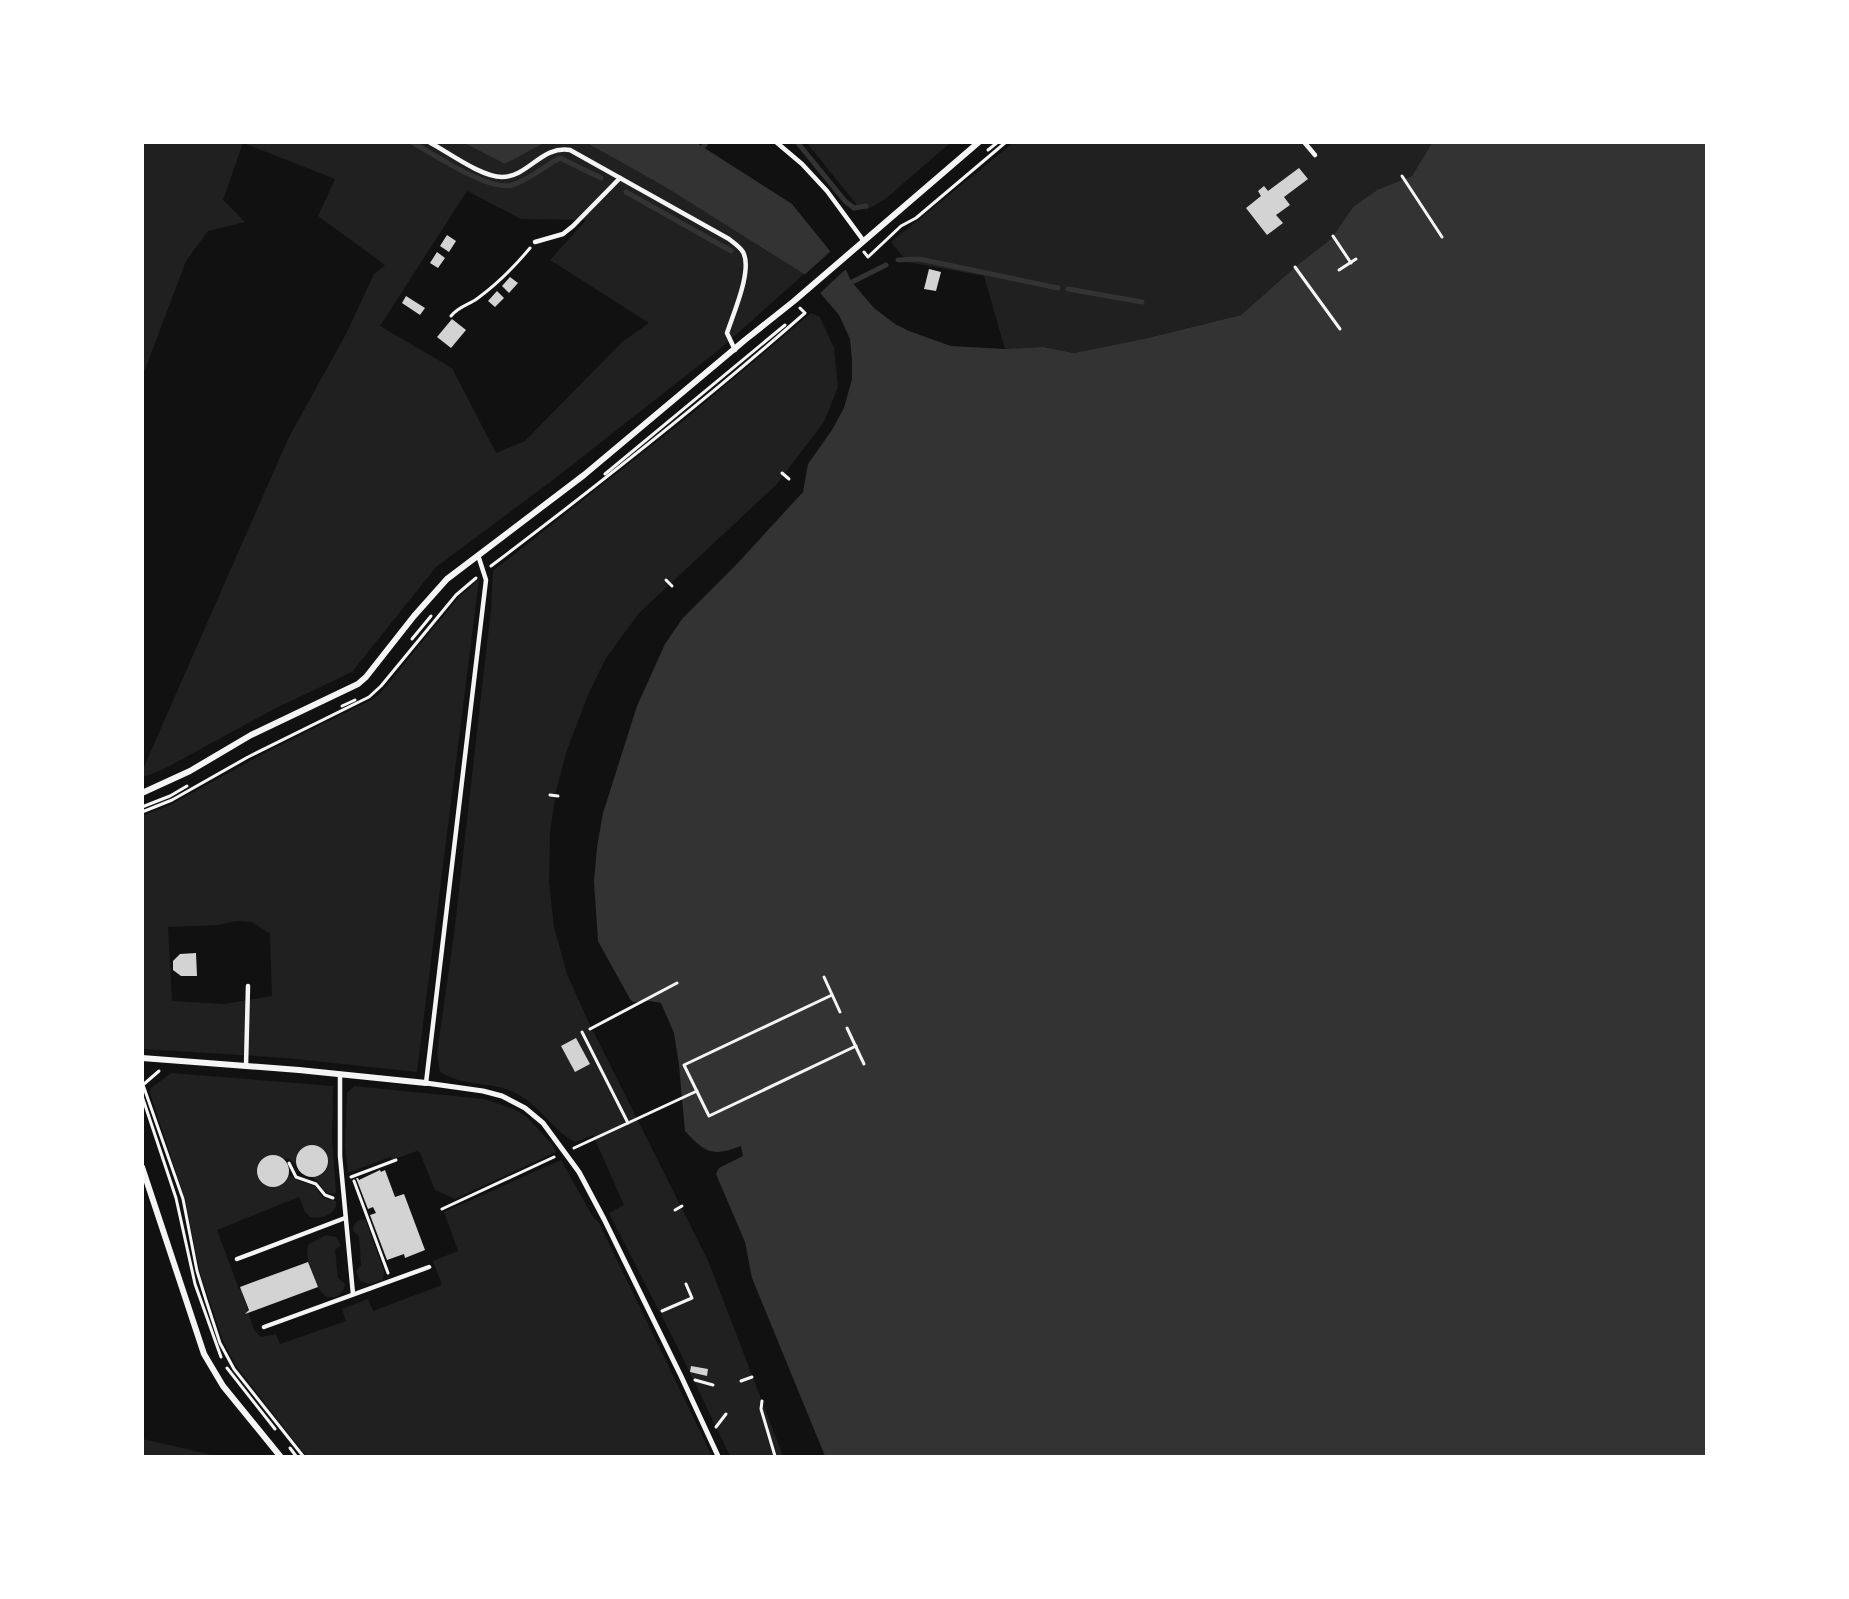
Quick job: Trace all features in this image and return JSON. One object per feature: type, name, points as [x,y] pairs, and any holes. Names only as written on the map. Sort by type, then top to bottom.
[{"type":"street","points":[[142,793],[190,771],[251,735],[358,684],[447,579],[584,475],[798,298],[979,142]]},
{"type":"street","points":[[142,1058],[426,1083],[483,1091],[502,1096],[525,1108],[543,1123],[579,1172],[652,1316],[718,1456]]},
{"type":"street","points":[[142,1167],[204,1354],[223,1386],[280,1456]]},
{"type":"lane","points":[[429,142],[478,169],[500,177],[510,176],[547,153],[562,149],[577,154],[729,239],[742,250],[747,262],[727,333],[735,350]]},
{"type":"lane","points":[[776,142],[802,164],[826,191],[863,240]]},
{"type":"lane","points":[[1304,142],[1315,154]]},
{"type":"lane","points":[[535,242],[562,234],[573,226],[620,178]]},
{"type":"lane","points":[[426,1083],[486,580],[478,555]]},
{"type":"lane","points":[[246,1066],[248,986]]},
{"type":"lane","points":[[340,1074],[341,1180],[353,1294]]},
{"type":"lane","points":[[237,1259],[345,1218]]},
{"type":"lane","points":[[264,1327],[429,1267]]},
{"type":"path","points":[[864,252],[868,257],[901,226],[932,205],[1006,142]]},
{"type":"path","points":[[1402,177],[1442,237]]},
{"type":"path","points":[[1333,236],[1351,262]]},
{"type":"path","points":[[451,316],[460,306],[477,299],[509,272],[535,242]]},
{"type":"path","points":[[1339,270],[1356,259]]},
{"type":"path","points":[[1295,267],[1340,329]]},
{"type":"path","points":[[782,473],[789,479]]},
{"type":"path","points":[[666,580],[672,586]]},
{"type":"path","points":[[550,795],[558,796]]},
{"type":"path","points":[[824,977],[840,1012]]},
{"type":"path","points":[[590,1029],[677,983]]},
{"type":"path","points":[[832,995],[684,1065],[709,1116],[856,1046]]},
{"type":"path","points":[[847,1028],[864,1064]]},
{"type":"path","points":[[582,1032],[628,1123]]},
{"type":"path","points":[[142,1082],[183,1199],[197,1271],[225,1354],[234,1369],[303,1456]]},
{"type":"path","points":[[442,1209],[697,1091]]},
{"type":"path","points":[[142,1096],[176,1198],[192,1274],[218,1353],[226,1367],[277,1431]]},
{"type":"path","points":[[341,1180],[396,1160]]},
{"type":"path","points":[[289,1162],[296,1177],[316,1184],[325,1195],[333,1198]]},
{"type":"path","points":[[353,1176],[391,1281]]},
{"type":"path","points":[[675,1210],[682,1206]]},
{"type":"path","points":[[652,1316],[692,1298],[686,1284]]},
{"type":"path","points":[[681,1376],[713,1385]]},
{"type":"path","points":[[741,1381],[752,1377]]},
{"type":"path","points":[[762,1401],[761,1409],[775,1456]]},
{"type":"path","points":[[290,1448],[296,1456]]},
{"type":"shaded area","points":[[464,142],[544,143],[505,164]]},
{"type":"shaded area","points":[[695,142],[792,204],[874,308],[895,324],[951,346],[1005,349],[1043,347],[1074,353],[1241,315],[1295,267],[1331,239],[1353,207],[1377,190],[1412,176],[1432,143],[1706,143],[1706,1456],[825,1456],[752,1278],[745,1242],[716,1174],[719,1168],[743,1156],[741,1146],[723,1151],[710,1151],[698,1144],[685,1131],[674,1033],[661,1003],[633,1002],[598,941],[594,882],[603,813],[637,706],[665,644],[682,619],[735,566],[803,492],[808,464],[832,430],[844,408],[852,379],[850,339],[839,315],[804,274],[667,188],[587,143]]},
{"type":"shaded area","points":[[143,143],[243,143],[223,200],[245,222],[208,231],[186,261],[143,375]]},
{"type":"shaded area","points":[[243,143],[464,143],[505,164],[544,143],[587,143],[667,188],[804,274],[721,348],[553,480],[436,567],[352,672],[274,709],[162,770],[143,777],[143,769],[288,439],[347,332],[374,274],[385,265],[318,216],[335,179]],"holes":[[[467,191],[521,219],[586,220],[550,260],[649,323],[622,342],[525,441],[496,453],[452,368],[380,326]]]},
{"type":"shaded area","points":[[807,143],[950,143],[884,200],[866,210],[857,205]]},
{"type":"shaded area","points":[[1013,143],[1432,143],[1412,176],[1377,190],[1353,207],[1331,239],[1295,267],[1241,315],[1074,353],[1043,347],[1005,349],[984,276],[907,262],[891,242]]},
{"type":"shaded area","points":[[811,313],[820,317],[834,348],[838,387],[824,422],[776,485],[639,613],[606,658],[588,695],[567,750],[556,791],[550,833],[549,881],[554,927],[567,974],[588,1021],[709,1263],[783,1456],[730,1456],[609,1213],[624,1205],[593,1135],[575,1142],[561,1132],[529,1101],[512,1091],[449,1077],[440,1072],[437,1053],[454,934],[491,609],[493,571],[688,417]]},
{"type":"shaded area","points":[[479,579],[417,1072],[286,1058],[143,1049],[142,816],[170,805],[270,750],[379,695],[458,598]],"holes":[[[237,921],[252,922],[270,934],[272,996],[224,1004],[172,1001],[168,927],[218,925]]]},
{"type":"shaded area","points":[[171,1073],[333,1086],[332,1139],[336,1192],[327,1193],[318,1182],[289,1159],[284,1159],[289,1175],[315,1186],[323,1198],[336,1201],[332,1213],[324,1217],[310,1217],[305,1212],[299,1197],[217,1230],[239,1289],[241,1289],[254,1330],[261,1337],[276,1334],[280,1344],[346,1321],[342,1309],[368,1299],[373,1311],[442,1285],[433,1261],[458,1251],[444,1212],[561,1160],[593,1217],[599,1223],[712,1456],[306,1456],[236,1366],[223,1341],[200,1273],[185,1199],[150,1093],[151,1088]]},
{"type":"shaded area","points":[[354,1086],[484,1099],[514,1109],[526,1116],[552,1144],[556,1152],[455,1199],[435,1190],[420,1153],[417,1151],[392,1160],[390,1157],[348,1173],[345,1146],[347,1093]]},
{"type":"shaded area","points":[[363,1219],[366,1221],[384,1272],[383,1280],[369,1284],[360,1281],[356,1271],[361,1265],[359,1236],[353,1229],[355,1223]]},
{"type":"shaded area","points":[[326,1235],[336,1237],[341,1245],[335,1250],[338,1278],[345,1284],[340,1294],[335,1297],[325,1296],[317,1285],[308,1256],[309,1244]]},
{"type":"shaded area","points":[[143,1439],[217,1456],[143,1456]]},
{"type":"pier","points":[[832,250],[847,268],[818,295],[802,277]]},
{"type":"building","points":[[1299,168],[1308,179],[1284,197],[1290,205],[1276,215],[1283,223],[1267,235],[1246,208],[1261,196],[1258,191],[1264,186],[1268,191]]},
{"type":"building","points":[[447,235],[456,241],[449,252],[440,246]]},
{"type":"building","points":[[437,252],[445,258],[438,268],[430,263]]},
{"type":"building","points":[[929,269],[941,272],[936,291],[924,289]]},
{"type":"building","points":[[510,277],[518,283],[509,293],[502,286]]},
{"type":"building","points":[[497,291],[504,298],[495,307],[488,301]]},
{"type":"building","points":[[406,296],[425,308],[420,315],[402,303]]},
{"type":"building","points":[[452,319],[466,330],[451,348],[437,337]]},
{"type":"building","points":[[196,953],[197,976],[181,976],[173,970],[173,961],[180,954]]},
{"type":"building","points":[[576,1038],[590,1064],[575,1072],[561,1046]]},
{"type":"building","points":[[312,1145],[324,1149],[328,1161],[324,1173],[312,1177],[300,1173],[296,1161],[300,1149]]},
{"type":"building","points":[[273,1155],[284,1160],[289,1171],[284,1182],[273,1187],[262,1182],[257,1171],[262,1160]]},
{"type":"building","points":[[380,1170],[381,1172],[385,1170],[395,1197],[404,1194],[425,1250],[405,1258],[404,1254],[387,1260],[370,1215],[376,1213],[373,1207],[368,1209],[356,1178],[359,1180]]},
{"type":"building","points":[[308,1262],[318,1287],[245,1314],[249,1310],[240,1287]]},
{"type":"building","points":[[691,1366],[708,1369],[707,1376],[690,1372]]},
{"type":"waterway","points":[[412,142],[476,178],[502,186],[525,180],[560,158],[601,178]]},
{"type":"waterway","points":[[797,142],[845,201],[854,208],[866,206]]},
{"type":"waterway","points":[[703,147],[706,143]]},
{"type":"waterway","points":[[626,192],[731,251]]},
{"type":"waterway","points":[[898,260],[919,259],[1058,288]]},
{"type":"waterway","points":[[852,282],[886,265]]},
{"type":"waterway","points":[[1068,289],[1142,302]]}]
